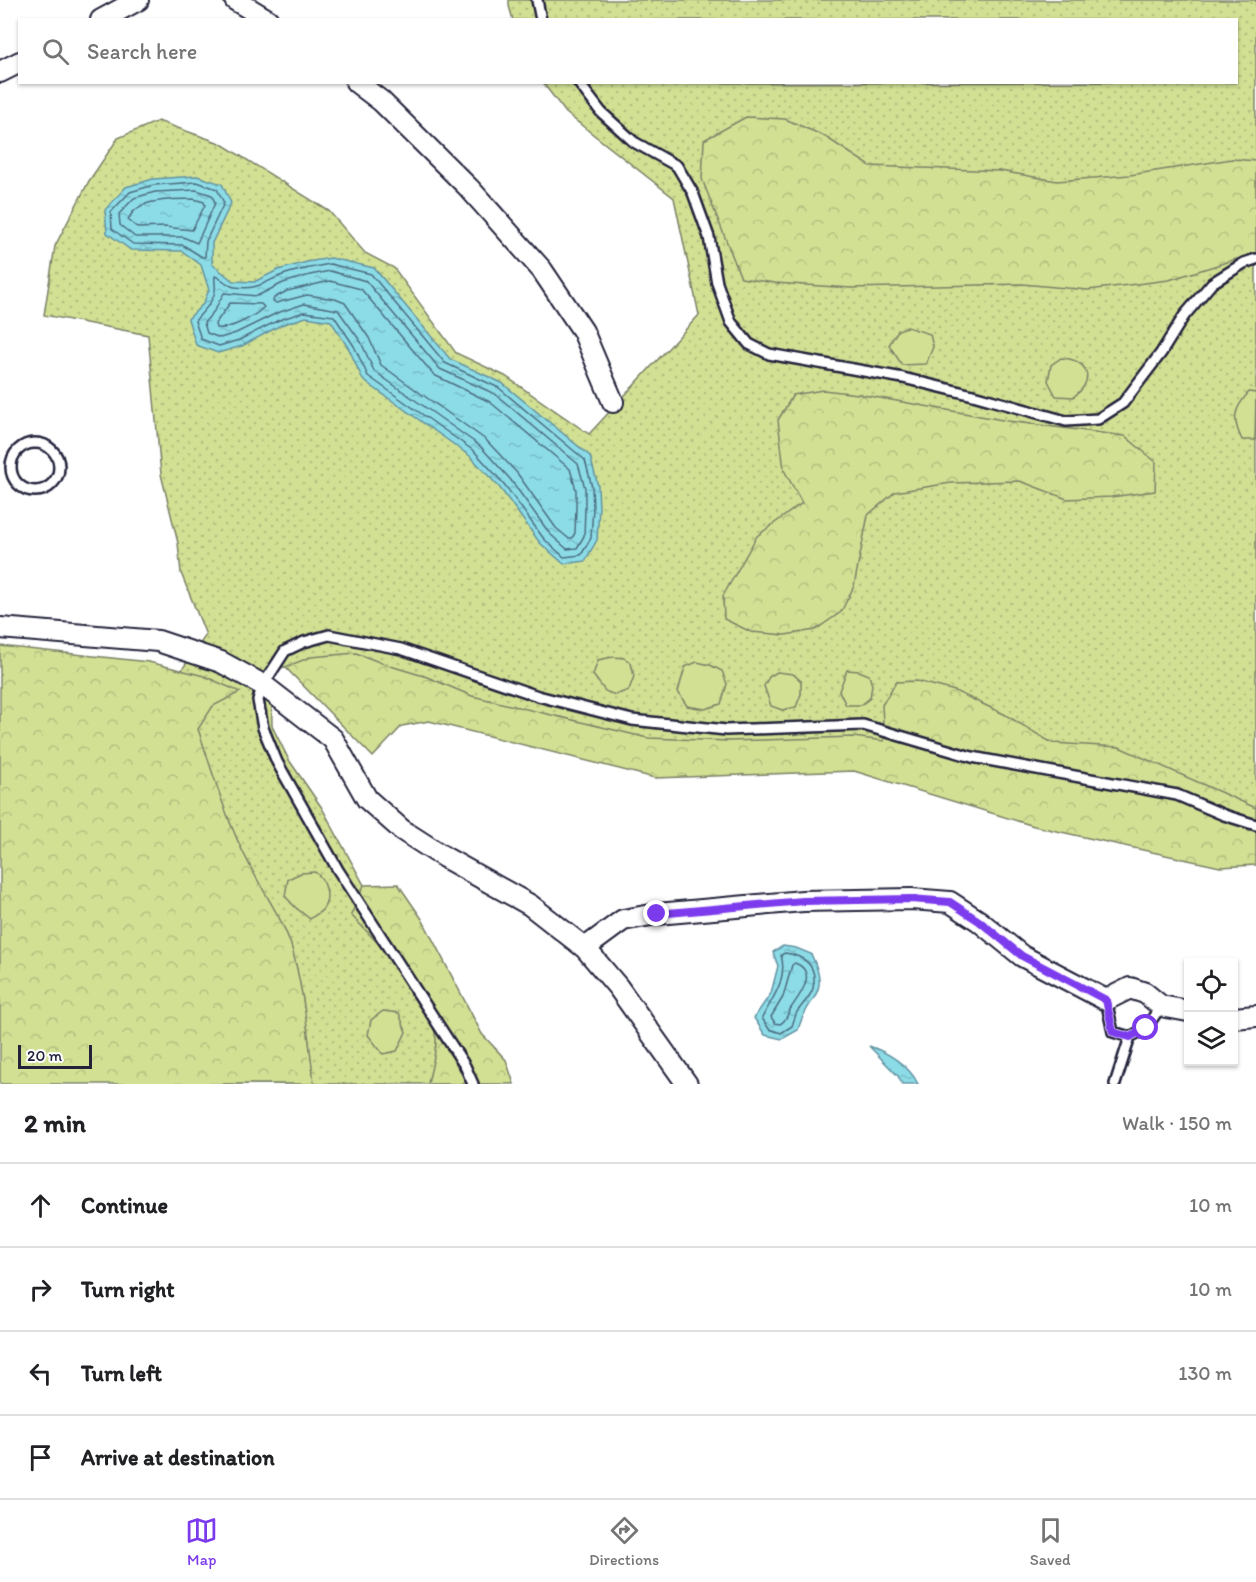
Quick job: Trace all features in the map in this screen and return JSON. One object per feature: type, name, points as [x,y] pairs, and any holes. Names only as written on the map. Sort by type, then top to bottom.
[{"type":"street","points":[[105,18],[138,0]]},
{"type":"street","points":[[235,0],[265,18]]},
{"type":"street","points":[[0,72],[18,63]]},
{"type":"street","points":[[359,84],[381,101],[469,188],[542,270],[583,331],[613,402]]},
{"type":"street","points":[[0,628],[158,641],[221,662],[263,685],[333,739],[367,799],[402,830],[444,857],[530,905],[585,948],[618,987],[687,1084]]},
{"type":"street","points":[[585,948],[623,920],[657,914],[803,901],[911,899],[950,902],[979,921],[1022,956],[1106,1000],[1130,988],[1145,993],[1161,1006],[1184,1010]]},
{"type":"street","points":[[1238,1018],[1256,1016]]},
{"type":"lane","points":[[537,0],[541,18]]},
{"type":"lane","points":[[580,84],[601,112],[634,142],[677,166],[693,194],[709,237],[717,283],[731,322],[749,344],[769,354],[903,378],[1066,421],[1098,419],[1123,403],[1161,353],[1184,316],[1212,283],[1244,263],[1256,259]]},
{"type":"lane","points":[[43,443],[56,453],[59,470],[53,483],[47,488],[32,491],[18,484],[11,471],[11,463],[14,455],[26,444],[43,443]]},
{"type":"lane","points":[[0,461],[11,463]]},
{"type":"lane","points":[[473,1084],[465,1066],[338,870],[277,762],[263,728],[258,700],[263,685],[285,651],[304,642],[329,636],[401,649],[538,696],[632,720],[726,730],[863,725],[972,757],[1177,795],[1224,815],[1256,825]]},
{"type":"lane","points":[[1106,1000],[1113,1032],[1130,1037]]},
{"type":"lane","points":[[1115,1084],[1130,1037],[1146,1028],[1161,1006]]},
{"type":"green space","points":[[509,0],[1256,0],[1256,839],[902,757],[652,761],[384,684],[284,667],[271,671],[272,726],[289,760],[322,808],[364,885],[395,922],[488,1084],[221,1084],[154,710],[206,635],[181,573],[178,543],[161,474],[148,335],[44,315],[55,246],[89,181],[118,138],[158,121],[220,143],[329,211],[365,253],[394,268],[456,353],[505,376],[589,434],[699,315],[674,198],[566,113],[544,84],[1238,84],[1238,18],[512,18]]},
{"type":"green space","points":[[746,117],[785,119],[824,136],[870,166],[1000,171],[1057,181],[1130,175],[1232,159],[1256,161],[1256,253],[1169,280],[1088,290],[1022,284],[851,288],[775,283],[741,278],[702,179],[704,140]]},
{"type":"green space","points":[[907,327],[930,334],[933,347],[926,364],[902,365],[889,345],[898,330]]},
{"type":"green space","points":[[1061,358],[1078,362],[1086,372],[1085,384],[1073,397],[1056,396],[1048,381],[1051,365]]},
{"type":"green space","points":[[823,390],[858,394],[1008,421],[1125,436],[1156,462],[1155,491],[1111,497],[1067,499],[1020,481],[951,483],[895,492],[868,515],[854,586],[841,612],[815,630],[785,635],[751,632],[724,619],[723,596],[757,536],[802,503],[784,470],[778,420],[793,395]]},
{"type":"green space","points":[[1249,392],[1256,393],[1255,440],[1242,440],[1236,415],[1240,404]]},
{"type":"green space","points":[[0,646],[149,662],[204,676],[240,692],[213,706],[198,729],[233,830],[279,918],[293,952],[303,1001],[314,1084],[0,1084]]},
{"type":"green space","points":[[356,653],[427,677],[472,696],[648,738],[729,741],[853,737],[884,741],[882,705],[896,682],[917,681],[955,691],[1004,714],[1052,743],[1119,747],[1256,808],[1256,865],[1220,867],[1034,826],[854,771],[655,778],[429,721],[402,726],[373,757],[285,667],[311,657]]},
{"type":"green space","points":[[613,657],[624,658],[631,663],[634,676],[629,690],[615,695],[605,691],[593,675],[598,660]]},
{"type":"green space","points":[[697,662],[722,671],[727,684],[721,704],[705,709],[687,706],[678,692],[685,667]]},
{"type":"green space","points":[[847,670],[869,675],[872,685],[870,698],[861,705],[846,705],[839,691]]},
{"type":"green space","points":[[777,672],[793,674],[801,681],[801,694],[796,707],[782,710],[771,706],[764,686],[769,677]]},
{"type":"green space","points":[[315,872],[324,884],[327,899],[323,909],[310,919],[285,896],[288,879],[301,873]]},
{"type":"green space","points":[[398,884],[422,919],[482,1034],[506,1060],[514,1084],[428,1084],[436,1039],[425,1007],[389,956],[351,915],[364,885]]},
{"type":"green space","points":[[383,1011],[399,1013],[406,1032],[397,1051],[383,1054],[368,1035],[371,1020]]},
{"type":"water","points":[[197,176],[222,184],[231,203],[212,243],[212,264],[233,281],[254,282],[278,270],[331,258],[374,268],[450,359],[502,383],[590,456],[598,486],[599,508],[597,540],[585,561],[564,564],[540,543],[500,488],[470,456],[363,380],[349,349],[331,321],[306,317],[281,325],[242,346],[218,353],[196,345],[188,319],[203,304],[209,290],[201,265],[182,251],[131,250],[107,233],[105,210],[126,187],[153,179]]},
{"type":"water","points":[[783,946],[811,954],[819,979],[816,995],[802,1018],[798,1030],[782,1039],[765,1035],[754,1018],[771,993],[778,966],[773,952]]},
{"type":"water","points":[[869,1046],[897,1060],[918,1084],[902,1084],[898,1076]]},
{"type":"route","points":[[657,914],[803,901],[911,899],[950,902],[979,921],[1022,956],[1106,1000],[1113,1032],[1130,1037],[1146,1028]]}]
